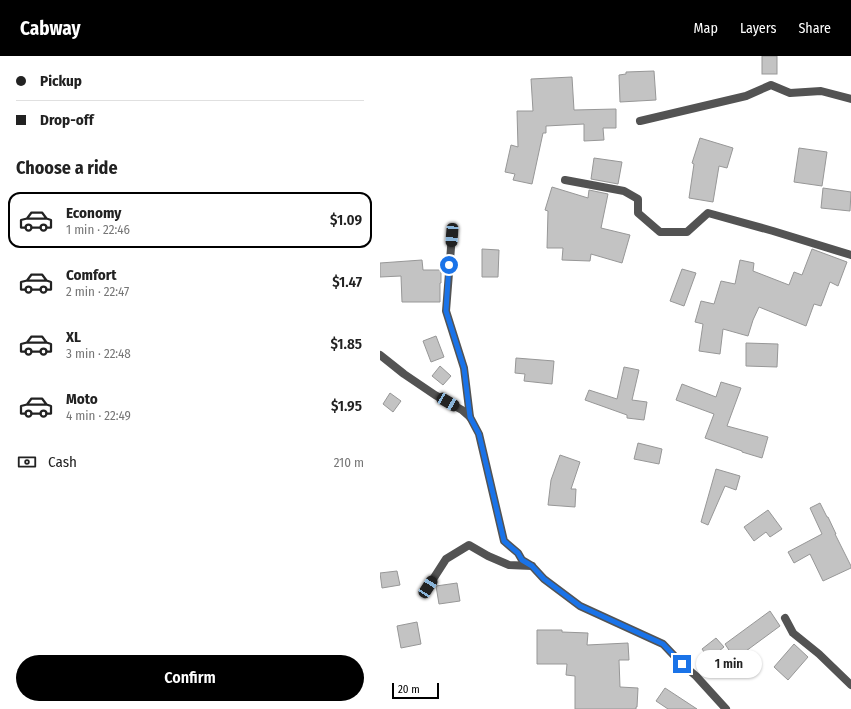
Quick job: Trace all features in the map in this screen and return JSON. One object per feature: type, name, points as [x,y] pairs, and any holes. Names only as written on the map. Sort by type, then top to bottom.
[{"type":"street","points":[[640,121],[746,96],[771,85],[790,93],[821,91],[851,99]]},
{"type":"street","points":[[565,180],[624,191],[638,199],[638,213],[660,232],[686,232],[708,213],[851,255]]},
{"type":"street","points":[[452,235],[446,311],[464,368],[470,417],[479,434],[504,541],[518,553],[522,560],[532,566],[544,579],[580,606],[663,644],[696,676],[726,709]]},
{"type":"street","points":[[380,355],[404,374],[435,395],[462,410],[470,417]]},
{"type":"street","points":[[428,587],[446,559],[469,544],[488,556],[508,565],[532,566]]},
{"type":"street","points":[[784,618],[793,634],[819,654],[851,685]]},
{"type":"building","points":[[762,56],[777,56],[777,74],[762,74]]},
{"type":"building","points":[[654,71],[656,100],[620,102],[619,75],[626,74],[626,72]]},
{"type":"building","points":[[572,77],[574,110],[616,109],[616,128],[603,128],[604,140],[584,141],[584,124],[546,126],[546,133],[543,133],[532,184],[513,180],[515,174],[505,172],[511,145],[518,147],[517,111],[533,111],[531,79]]},
{"type":"building","points":[[700,138],[733,148],[727,168],[719,166],[713,202],[689,198],[694,164],[692,163]]},
{"type":"building","points":[[799,148],[827,152],[822,186],[794,182]]},
{"type":"building","points":[[594,158],[622,162],[618,184],[591,179]]},
{"type":"building","points":[[552,187],[588,198],[589,190],[608,194],[601,228],[630,235],[622,263],[591,254],[590,261],[562,260],[563,248],[547,248],[548,211],[545,210]]},
{"type":"building","points":[[823,188],[851,192],[850,211],[821,208]]},
{"type":"building","points":[[482,249],[499,250],[498,277],[482,277]]},
{"type":"building","points":[[812,249],[847,262],[838,286],[830,282],[821,306],[814,304],[806,326],[759,307],[748,336],[723,329],[720,354],[699,351],[703,324],[695,322],[701,301],[714,304],[721,281],[735,284],[740,260],[754,263],[753,271],[789,285],[794,272],[802,275]]},
{"type":"building","points":[[422,260],[423,270],[441,270],[440,302],[402,302],[401,276],[380,277],[380,263]]},
{"type":"building","points":[[682,269],[696,273],[684,306],[670,301]]},
{"type":"building","points":[[436,336],[444,357],[431,362],[423,341]]},
{"type":"building","points":[[746,343],[778,344],[777,367],[746,366]]},
{"type":"building","points":[[516,358],[554,361],[552,384],[524,381],[525,374],[515,373]]},
{"type":"building","points":[[440,366],[451,376],[443,385],[432,376]]},
{"type":"building","points":[[624,367],[639,370],[632,400],[647,402],[644,420],[627,418],[627,415],[585,400],[589,390],[617,399]]},
{"type":"building","points":[[721,382],[741,388],[727,426],[768,437],[762,458],[705,438],[714,414],[676,400],[682,384],[716,397]]},
{"type":"building","points":[[390,393],[401,401],[393,412],[383,404]]},
{"type":"building","points":[[638,443],[662,449],[659,464],[634,459]]},
{"type":"building","points":[[560,455],[580,462],[571,489],[576,489],[575,507],[548,505],[551,480]]},
{"type":"building","points":[[716,469],[740,476],[736,490],[725,486],[708,525],[701,522]]},
{"type":"building","points":[[820,503],[851,566],[851,568],[823,581],[810,554],[794,563],[788,552],[822,534],[810,508]]},
{"type":"building","points":[[768,510],[782,529],[770,537],[766,532],[754,541],[744,527]]},
{"type":"building","points":[[397,571],[400,585],[382,588],[380,573]]},
{"type":"building","points":[[457,583],[460,601],[439,604],[436,586]]},
{"type":"building","points":[[770,611],[780,626],[746,651],[751,660],[740,667],[725,644]]},
{"type":"building","points":[[417,622],[421,644],[401,648],[397,626]]},
{"type":"building","points":[[537,630],[562,630],[562,632],[588,633],[587,645],[628,643],[629,660],[619,660],[620,687],[638,688],[636,709],[575,709],[575,676],[566,675],[567,664],[537,664]]},
{"type":"building","points":[[716,638],[724,647],[709,659],[702,649]]},
{"type":"building","points":[[794,644],[808,657],[788,680],[774,667]]},
{"type":"building","points":[[665,688],[697,709],[668,709],[656,701]]},
{"type":"route","points":[[449,265],[446,311],[464,368],[470,417],[479,434],[504,541],[518,553],[522,560],[532,566],[544,579],[580,606],[663,644],[682,664]]}]
